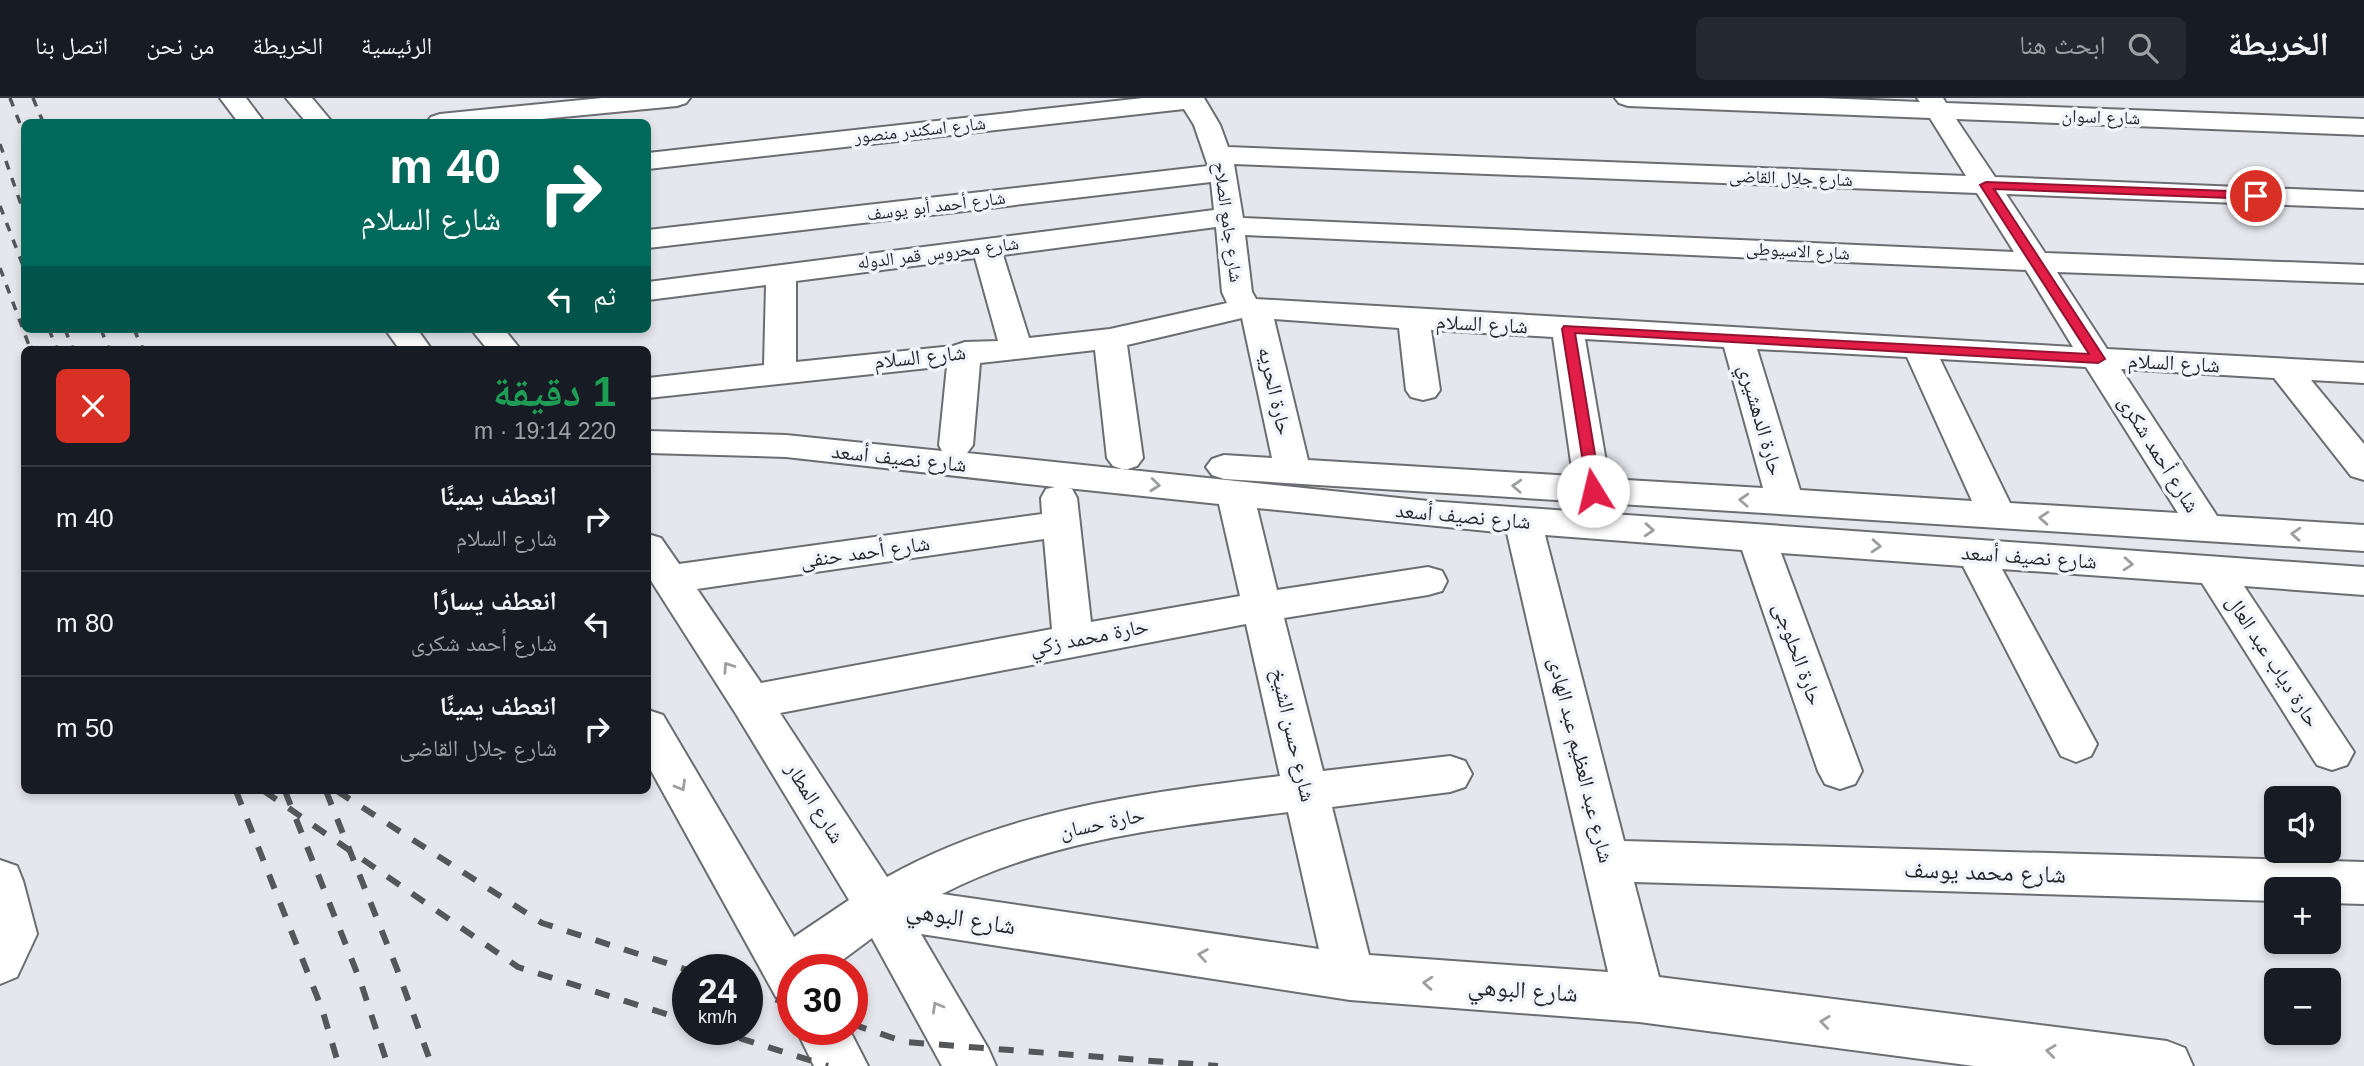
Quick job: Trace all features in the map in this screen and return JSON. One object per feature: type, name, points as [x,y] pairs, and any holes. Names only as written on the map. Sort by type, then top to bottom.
[{"type":"street","points":[[233,98],[249,119]]},
{"type":"street","points":[[299,98],[316,119]]},
{"type":"street","points":[[470,119],[677,98]]},
{"type":"street","name":"شارع اسوان","points":[[1628,98],[1934,104],[2364,127]]},
{"type":"street","name":"شارع اسكندر منصور","points":[[651,161],[1192,99]]},
{"type":"street","name":"شارع جامع الصلاح","points":[[1192,99],[1222,164],[1231,221],[1237,292],[1251,309]]},
{"type":"street","name":"شارع أحمد شكرى","points":[[1934,104],[2206,528]]},
{"type":"street","name":"شارع جلال القاضى","points":[[1222,164],[1986,185],[2364,200]]},
{"type":"street","name":"شارع أحمد أبو يوسف","points":[[651,239],[1222,164]]},
{"type":"street","name":"شارع محروس قمر الدوله","points":[[651,291],[986,247],[1231,221]]},
{"type":"street","name":"شارع الاسيوطى","points":[[1231,221],[2036,262],[2364,274]]},
{"type":"street","points":[[986,247],[1016,348]]},
{"type":"street","points":[[780,373],[781,272]]},
{"type":"street","name":"شارع السلام","points":[[651,388],[965,352],[1110,339],[1251,309],[2364,373]]},
{"type":"street","name":"حارة الحريه","points":[[1251,309],[1293,472]]},
{"type":"street","points":[[1414,320],[1423,390]]},
{"type":"street","points":[[1568,329],[1593,491]]},
{"type":"street","points":[[1110,339],[1125,458]]},
{"type":"street","name":"حارة الدهشيري","points":[[1738,339],[1785,502]]},
{"type":"street","points":[[1919,349],[1997,515]]},
{"type":"street","points":[[956,445],[965,352]]},
{"type":"street","points":[[2284,369],[2364,468]]},
{"type":"street","name":"شارع نصيف أسعد","points":[[651,420],[1293,472],[2364,538]]},
{"type":"street","name":"شارع نصيف أسعد","points":[[651,442],[786,446],[1428,514],[2364,581]]},
{"type":"street","points":[[1056,475],[1073,639]]},
{"type":"street","name":"شارع حسن الشيخ","points":[[1236,494],[1349,977]]},
{"type":"street","name":"شارع عبد العظيم عبد الهادى","points":[[1523,521],[1639,998]]},
{"type":"street","name":"شارع أحمد حنفى","points":[[658,563],[1061,524]]},
{"type":"street","name":"حارة الحلوجى","points":[[1757,538],[1840,771]]},
{"type":"street","points":[[1975,553],[2076,744]]},
{"type":"street","name":"شارع المطار","points":[[658,563],[751,702],[879,906],[970,1066]]},
{"type":"street","name":"حارة دياب عبد العال","points":[[2213,570],[2332,752]]},
{"type":"street","name":"حارة محمد زكي","points":[[751,702],[1262,605],[1428,581]]},
{"type":"street","points":[[651,732],[777,954]]},
{"type":"street","name":"حارة حسان","points":[[818,954],[879,906],[971,858],[1061,830],[1138,813],[1450,774]]},
{"type":"street","name":"شارع محمد يوسف","points":[[1605,860],[2364,883]]},
{"type":"street","points":[[0,881],[13,934],[0,961]]},
{"type":"street","name":"شارع البوهي","points":[[879,906],[1349,977],[1639,998],[2167,1066]]},
{"type":"street","points":[[830,1045],[842,1066]]},
{"type":"railway","points":[[10,98],[21,126]]},
{"type":"railway","points":[[33,98],[42,119]]},
{"type":"railway","points":[[0,144],[21,204]]},
{"type":"railway","points":[[0,206],[21,260]]},
{"type":"railway","points":[[0,268],[21,324]]},
{"type":"railway","points":[[24,333],[29,346]]},
{"type":"railway","points":[[50,333],[55,346]]},
{"type":"railway","points":[[66,333],[71,346]]},
{"type":"railway","points":[[102,333],[107,346]]},
{"type":"railway","points":[[136,333],[141,346]]},
{"type":"railway","points":[[237,794],[322,1009],[339,1066]]},
{"type":"railway","points":[[268,794],[293,811]]},
{"type":"railway","points":[[286,794],[293,811]]},
{"type":"railway","points":[[327,794],[350,850]]},
{"type":"railway","points":[[342,794],[542,923],[672,965]]},
{"type":"railway","points":[[293,811],[350,850]]},
{"type":"railway","points":[[293,811],[361,983],[388,1066]]},
{"type":"railway","points":[[350,850],[518,967],[672,1016]]},
{"type":"railway","points":[[350,850],[432,1066]]},
{"type":"railway","points":[[763,995],[777,1000]]},
{"type":"railway","points":[[868,1029],[905,1042],[1218,1066]]},
{"type":"railway","points":[[762,1045],[828,1066]]},
{"type":"route","points":[[1593,491],[1568,329],[2098,359],[1986,185],[2256,196]]}]
